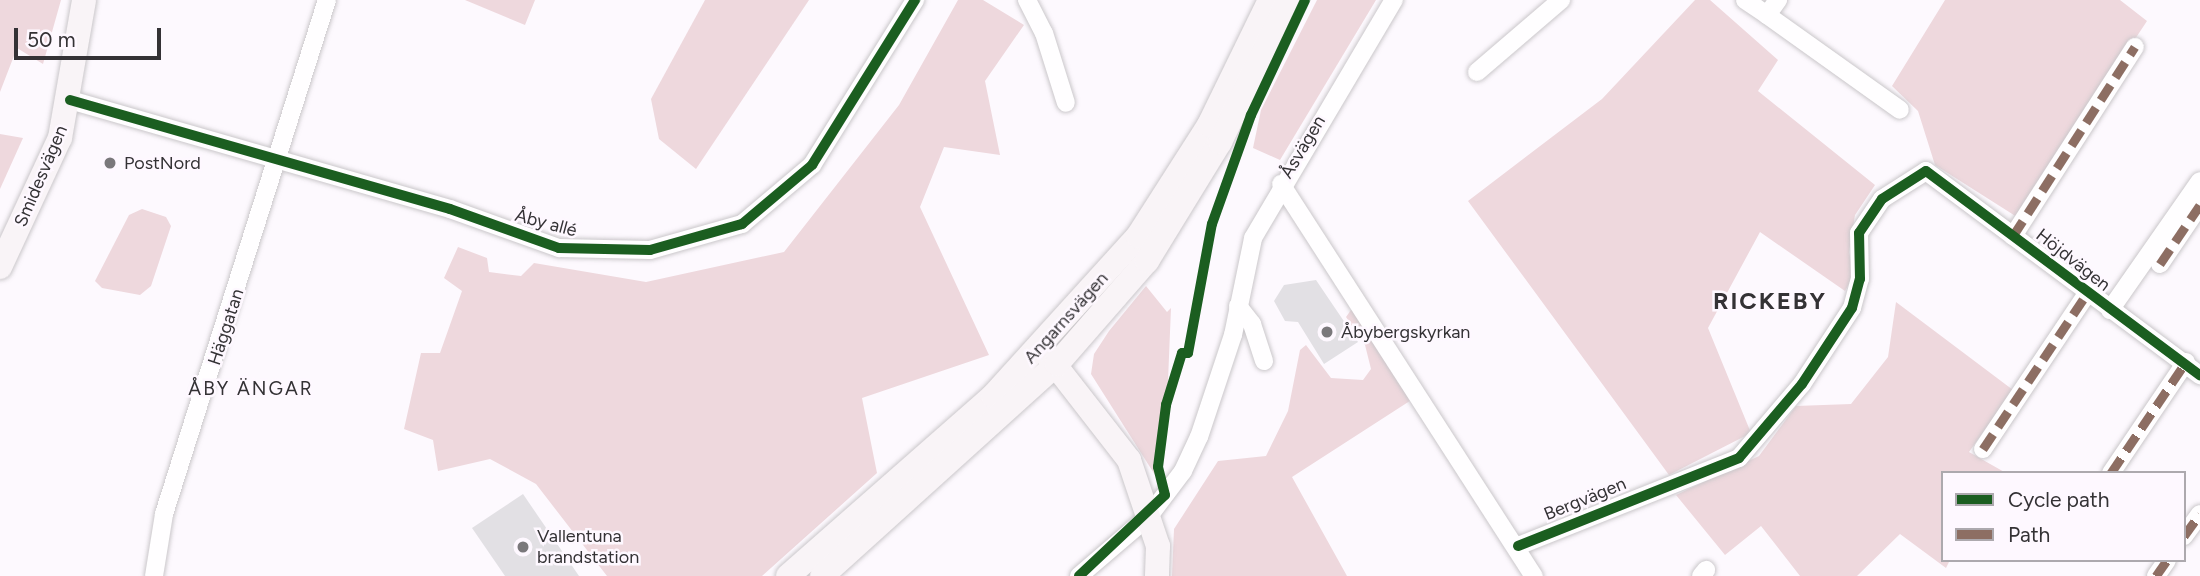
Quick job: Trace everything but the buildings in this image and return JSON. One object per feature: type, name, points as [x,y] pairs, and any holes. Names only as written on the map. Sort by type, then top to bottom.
[{"type":"main road","name":"Smidesvägen","points":[[0,267],[60,138],[70,100],[84,0]]},
{"type":"main road","name":"Angarnsvägen","points":[[788,576],[1049,356],[1138,236],[1209,125],[1270,0]]},
{"type":"main road","name":"Angarnsvägen","points":[[822,576],[1147,261],[1220,142],[1289,0]]},
{"type":"main road","points":[[1049,356],[1129,460],[1158,546],[1157,576]]},
{"type":"street","points":[[280,160],[327,0]]},
{"type":"street","name":"Åby allé","points":[[70,100],[280,160],[559,247],[650,250],[743,224],[812,165],[915,0]]},
{"type":"street","points":[[1027,0],[1044,33],[1066,103]]},
{"type":"street","name":"Åsvägen","points":[[1079,576],[1149,516],[1199,438],[1238,306],[1252,239],[1281,184],[1394,0]]},
{"type":"street","points":[[1476,72],[1561,0]]},
{"type":"street","points":[[1745,0],[1773,7],[1900,110]]},
{"type":"street","name":"Höjdvägen","points":[[2013,236],[2135,47]]},
{"type":"street","name":"Häggatan","points":[[154,576],[164,514],[280,160]]},
{"type":"street","name":"Höjdvägen","points":[[1926,171],[2086,295],[2186,362],[2200,375]]},
{"type":"street","name":"Bergvägen","points":[[1518,546],[1739,458],[1802,384],[1852,308],[1860,279],[1859,233],[1882,199],[1926,171]]},
{"type":"street","name":"Höjdvägen","points":[[2110,310],[2200,181]]},
{"type":"street","points":[[1281,184],[1518,546],[1534,576]]},
{"type":"street","points":[[2160,264],[2200,205]]},
{"type":"street","name":"Höjdvägen","points":[[1983,449],[2086,295]]},
{"type":"street","points":[[1238,306],[1252,324],[1264,361]]},
{"type":"street","points":[[2112,471],[2186,362]]},
{"type":"street","points":[[2186,533],[2200,514]]},
{"type":"shaded area","points":[[0,0],[61,0],[43,64],[17,48],[0,92]]},
{"type":"shaded area","points":[[465,0],[535,0],[525,25]]},
{"type":"shaded area","points":[[705,0],[809,0],[696,169],[659,139],[651,99]]},
{"type":"shaded area","points":[[958,0],[983,0],[1024,25],[985,81],[1000,155],[944,147],[920,207],[989,355],[862,398],[877,473],[762,576],[607,576],[536,484],[490,459],[438,471],[433,440],[404,429],[421,353],[440,353],[462,291],[444,278],[458,247],[487,258],[489,272],[521,276],[534,263],[646,282],[784,252],[899,105]]},
{"type":"shaded area","points":[[1317,0],[1376,0],[1280,160],[1253,148],[1261,110]]},
{"type":"shaded area","points":[[1695,0],[1710,0],[1778,60],[1758,91],[1875,185],[1855,215],[1849,252],[1854,275],[1845,291],[1760,232],[1708,328],[1751,433],[1669,475],[1468,201],[1602,99]]},
{"type":"shaded area","points":[[1945,0],[2120,0],[2147,21],[2017,217],[1935,165],[1918,111],[1892,86]]},
{"type":"shaded area","points":[[0,134],[23,138],[0,189]]},
{"type":"shaded area","points":[[142,209],[166,217],[171,226],[151,286],[140,295],[102,288],[95,281],[129,215]]},
{"type":"shaded area","points":[[1146,286],[1167,312],[1171,308],[1168,381],[1155,475],[1091,374],[1094,354]]},
{"type":"shaded area","points":[[1896,302],[2013,390],[1969,452],[2002,471],[1941,471],[1941,562],[1949,562],[1946,568],[1900,534],[1857,576],[1800,576],[1761,526],[1725,555],[1676,495],[1759,456],[1796,406],[1851,404],[1888,357]]},
{"type":"shaded area","points":[[1356,303],[1416,397],[1292,477],[1347,576],[1172,576],[1174,529],[1218,461],[1266,456],[1288,411],[1300,350],[1306,345],[1331,378],[1363,380],[1371,369],[1365,345],[1346,317]]},
{"type":"marked path","points":[[2013,236],[2135,47]]},
{"type":"marked path","points":[[2160,264],[2200,205]]},
{"type":"marked path","points":[[1983,449],[2086,295]]},
{"type":"marked path","points":[[2112,471],[2186,362]]},
{"type":"marked path","points":[[2186,533],[2200,514]]},
{"type":"marked path","points":[[2156,576],[2166,562]]},
{"type":"cycle path","points":[[70,100],[450,209],[559,248],[650,250],[742,224],[812,165],[915,0]]},
{"type":"cycle path","points":[[1079,576],[1165,495],[1158,467],[1166,405],[1182,353],[1188,353],[1212,224],[1251,115],[1305,0]]},
{"type":"cycle path","points":[[1518,546],[1739,458],[1802,384],[1852,308],[1860,279],[1859,233],[1882,199],[1926,171],[2200,375]]},
{"type":"place","name":"PostNord","points":[[110,163]]},
{"type":"place","name":"Åbybergskyrkan","points":[[1327,332]]},
{"type":"place","name":"Vallentuna brandstation","points":[[523,547]]},
{"type":"district","name":"RICKEBY","points":[[1770,301]]},
{"type":"district","name":"ÅBY ÄNGAR","points":[[251,389]]}]
